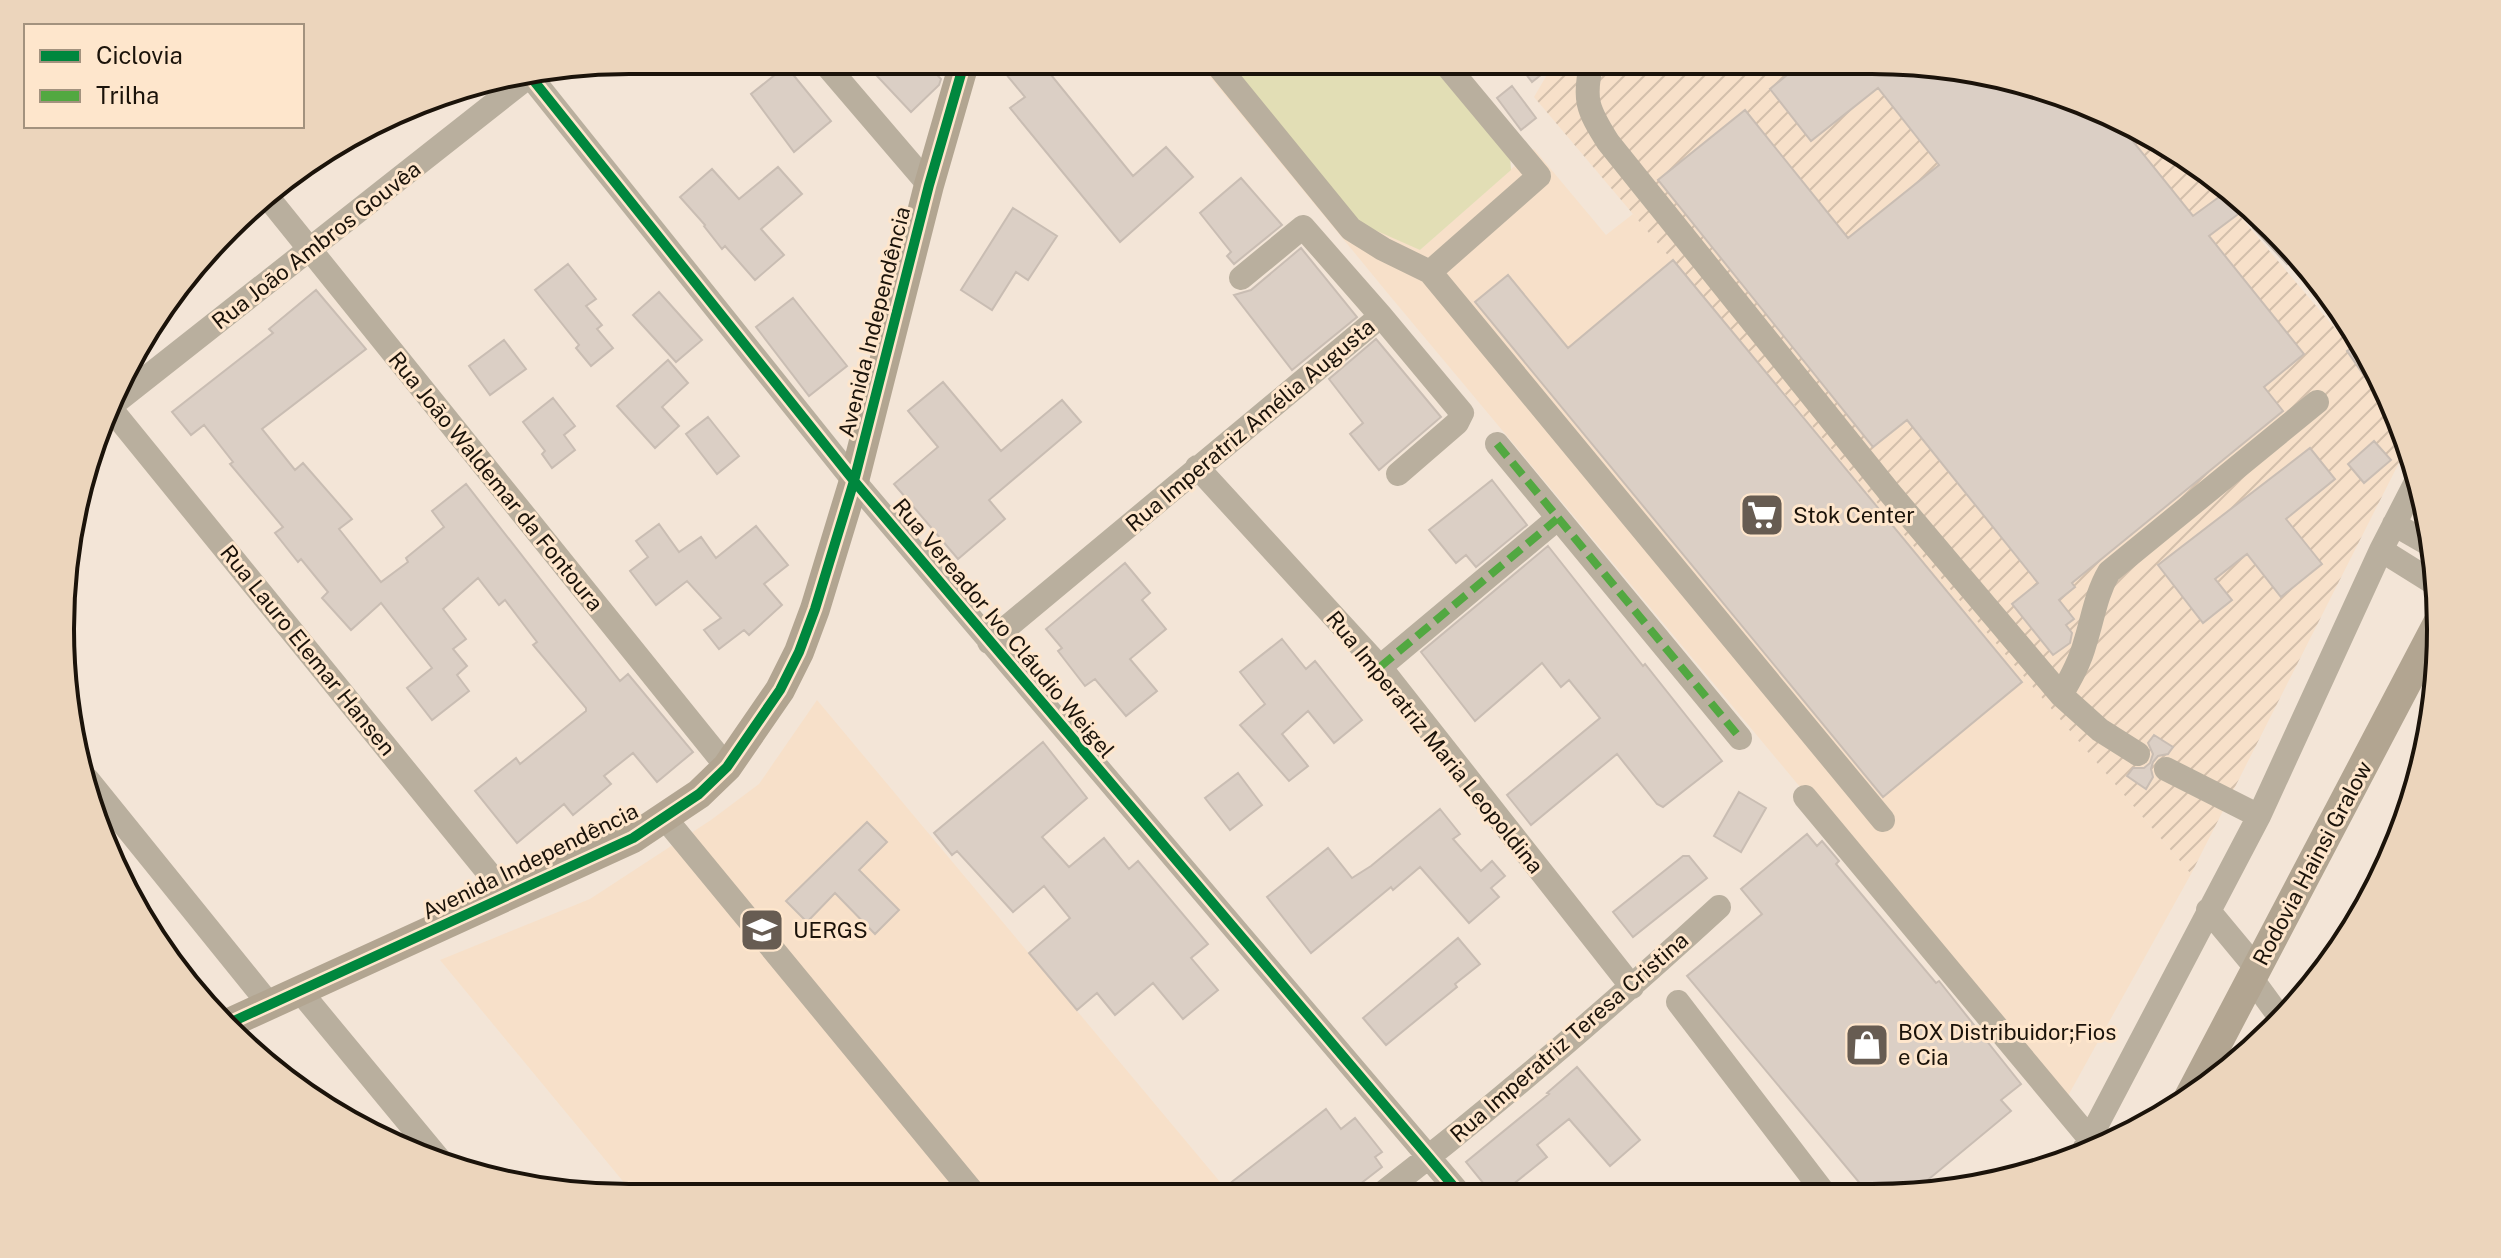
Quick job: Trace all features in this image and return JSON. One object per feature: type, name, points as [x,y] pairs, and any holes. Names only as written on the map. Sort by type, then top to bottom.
[{"type":"main road","name":"Avenida Independência","points":[[236,1020],[633,838],[699,794],[727,767],[780,690],[799,652],[854,481],[929,185],[961,74]]},
{"type":"main road","name":"Rodovia Hainsi Gralow","points":[[2200,1076],[2427,645]]},
{"type":"street","points":[[834,74],[929,185]]},
{"type":"street","points":[[1225,74],[1351,229],[1430,272],[1883,820]]},
{"type":"street","points":[[1430,272],[1539,176],[1454,74]]},
{"type":"street","points":[[1589,74],[1586,85],[1590,114],[1608,142],[1890,493],[2061,695],[2100,730],[2138,754]]},
{"type":"street","name":"Rua Vereador Ivo Cláudio Weigel","points":[[534,83],[854,481],[1452,1184]]},
{"type":"street","name":"Rua João Ambros Gouvêa","points":[[127,392],[516,86]]},
{"type":"street","name":"Rua João Waldemar da Fontoura","points":[[273,204],[727,767]]},
{"type":"street","points":[[1241,278],[1303,227],[1381,316]]},
{"type":"street","name":"Rua Imperatriz Amélia Augusta","points":[[989,642],[1381,316],[1462,413],[1457,423],[1398,474]]},
{"type":"street","points":[[2061,695],[2076,670],[2098,591],[2109,572],[2317,402]]},
{"type":"street","name":"Rua Lauro Elemar Hansen","points":[[115,418],[508,897]]},
{"type":"street","points":[[1497,444],[1740,738]]},
{"type":"street","name":"Rua Imperatriz Maria Leopoldina","points":[[1197,467],[1380,667],[1632,987]]},
{"type":"street","points":[[2089,1140],[2259,816],[2410,494]]},
{"type":"street","points":[[1380,667],[1557,519]]},
{"type":"street","points":[[2394,524],[2419,538]]},
{"type":"street","points":[[2381,550],[2424,577]]},
{"type":"street","points":[[2166,769],[2259,816]]},
{"type":"street","points":[[99,794],[269,1004]]},
{"type":"street","points":[[1805,797],[2081,1143]]},
{"type":"street","points":[[664,817],[966,1184]]},
{"type":"street","name":"Rua Imperatriz Teresa Cristina","points":[[1394,1184],[1632,987],[1719,907]]},
{"type":"street","points":[[2208,910],[2275,1009]]},
{"type":"street","points":[[299,990],[428,1146]]},
{"type":"street","points":[[1678,1002],[1817,1184]]},
{"type":"shaded area","points":[[1208,74],[1240,74],[1420,250],[1534,149],[1606,235],[1633,214],[2191,874],[2064,1103]]},
{"type":"shaded area","points":[[1238,74],[1438,74],[1510,156],[1511,170],[1420,250],[1359,223]]},
{"type":"shaded area","points":[[1547,74],[1872,74],[1944,79],[2050,103],[2150,148],[2210,189],[2233,208],[2346,342],[2370,384],[2401,460],[2191,874],[1534,97]]},
{"type":"shaded area","name":"UERGS","points":[[817,700],[1222,1184],[625,1184],[440,960],[590,899],[711,820],[759,784]]},
{"type":"building","points":[[776,74],[793,74],[831,121],[794,152],[751,94]]},
{"type":"building","points":[[875,74],[936,74],[941,79],[939,85],[911,112]]},
{"type":"building","points":[[1006,74],[1050,74],[1133,176],[1166,147],[1193,177],[1120,242],[1010,108],[1025,97]]},
{"type":"building","points":[[1526,74],[1542,74],[1532,82]]},
{"type":"building","points":[[1788,74],[1872,74],[1944,79],[2016,93],[2084,116],[2130,138],[2193,216],[2219,197],[2239,213],[2209,236],[2304,354],[2264,387],[2283,411],[2072,583],[2075,587],[2059,600],[2074,619],[2066,625],[2072,633],[2070,643],[2053,655],[2012,604],[2038,583],[1907,420],[1873,447],[1658,180],[1745,110],[1848,238],[1939,165],[1878,88],[1811,141],[1770,89]]},
{"type":"building","points":[[1512,86],[1536,118],[1521,130],[1497,98]]},
{"type":"building","points":[[778,167],[802,194],[761,229],[784,255],[755,280],[725,246],[722,249],[680,197],[712,169],[739,199]]},
{"type":"building","points":[[1241,178],[1282,225],[1234,264],[1227,256],[1231,252],[1200,213]]},
{"type":"building","points":[[1013,208],[1057,236],[1028,280],[1016,272],[992,310],[961,290]]},
{"type":"building","points":[[2253,228],[2289,262],[2287,264]]},
{"type":"building","points":[[1301,248],[1357,317],[1292,370],[1234,295],[1251,290]]},
{"type":"building","name":"Stok Center","points":[[1673,260],[2022,682],[1883,797],[1475,302],[1508,275],[1568,348]]},
{"type":"building","points":[[568,264],[596,299],[586,306],[602,325],[597,329],[613,348],[591,366],[576,348],[579,345],[535,290]]},
{"type":"building","points":[[316,290],[366,349],[262,429],[295,470],[303,463],[352,519],[339,529],[381,582],[408,562],[406,558],[444,527],[432,511],[466,484],[620,681],[628,674],[693,752],[657,782],[633,753],[604,776],[611,784],[573,815],[564,804],[517,843],[475,791],[516,758],[520,764],[586,708],[533,645],[537,642],[505,600],[499,605],[478,578],[443,609],[466,639],[453,649],[467,666],[457,675],[469,691],[432,720],[407,688],[432,668],[381,603],[351,630],[322,598],[328,592],[275,533],[283,527],[230,464],[233,462],[204,425],[191,435],[172,412],[273,333],[269,329]]},
{"type":"building","points":[[659,292],[702,340],[676,362],[633,315]]},
{"type":"building","points":[[793,298],[847,366],[809,396],[756,327]]},
{"type":"building","points":[[1376,339],[1441,417],[1379,470],[1350,434],[1363,423],[1329,379]]},
{"type":"building","points":[[504,340],[526,369],[490,395],[469,366]]},
{"type":"building","points":[[2351,349],[2370,384],[2347,351]]},
{"type":"building","points":[[668,360],[688,383],[662,407],[679,426],[655,448],[617,406]]},
{"type":"building","points":[[943,382],[1001,451],[1062,400],[1081,422],[989,500],[1005,519],[958,559],[894,484],[938,447],[908,411]]},
{"type":"building","points":[[553,398],[575,426],[564,435],[575,450],[552,468],[542,454],[545,451],[523,422]]},
{"type":"building","points":[[708,417],[739,456],[717,474],[686,434]]},
{"type":"building","points":[[2374,441],[2391,460],[2364,483],[2348,464]]},
{"type":"building","points":[[2310,448],[2335,479],[2286,519],[2322,564],[2281,597],[2247,554],[2215,579],[2232,600],[2203,623],[2158,565]]},
{"type":"building","points":[[1492,480],[1527,525],[1476,567],[1466,555],[1456,563],[1429,530]]},
{"type":"building","points":[[659,524],[679,552],[701,537],[716,558],[756,526],[788,565],[764,584],[782,605],[749,635],[744,630],[719,649],[704,630],[721,618],[687,581],[656,605],[630,571],[648,557],[636,541]]},
{"type":"building","points":[[1548,546],[1722,761],[1663,807],[1657,804],[1617,754],[1531,825],[1507,795],[1600,718],[1569,680],[1561,687],[1542,663],[1475,721],[1421,652]]},
{"type":"building","points":[[1125,563],[1150,593],[1142,600],[1166,629],[1130,659],[1157,691],[1126,716],[1095,679],[1085,686],[1058,651],[1062,648],[1046,629]]},
{"type":"building","points":[[1282,639],[1306,669],[1315,661],[1362,720],[1334,743],[1308,711],[1282,734],[1308,766],[1289,781],[1240,725],[1265,704],[1240,672]]},
{"type":"building","points":[[2154,735],[2173,747],[2168,754],[2158,756],[2153,762],[2153,777],[2146,789],[2127,776],[2133,768],[2144,768],[2150,763],[2153,754],[2148,743]]},
{"type":"building","points":[[1043,742],[1087,798],[1042,837],[1069,867],[1104,838],[1129,869],[1138,861],[1208,944],[1191,958],[1218,990],[1183,1019],[1153,983],[1115,1015],[1097,993],[1077,1010],[1029,953],[1070,918],[1044,886],[1013,912],[957,851],[952,855],[934,833]]},
{"type":"building","points":[[1238,773],[1262,805],[1230,830],[1205,798]]},
{"type":"building","points":[[1739,792],[1766,808],[1741,852],[1714,836]]},
{"type":"building","points":[[1440,809],[1460,834],[1453,839],[1481,871],[1492,861],[1505,876],[1491,888],[1499,897],[1469,923],[1420,867],[1311,953],[1267,897],[1328,848],[1352,878]]},
{"type":"building","points":[[867,822],[887,842],[859,870],[899,910],[875,934],[835,893],[807,922],[786,901]]},
{"type":"building","name":"BOX Distribuidor;Fios e Cia","points":[[1807,834],[1817,846],[1822,841],[1839,861],[1836,864],[1936,983],[1939,981],[2021,1084],[2001,1100],[2011,1111],[1927,1181],[1860,1184],[1687,976],[1762,914],[1741,889]]},
{"type":"building","points":[[1683,856],[1689,856],[1707,878],[1633,937],[1613,912]]},
{"type":"building","points":[[1458,938],[1480,964],[1455,984],[1457,987],[1386,1045],[1363,1018]]},
{"type":"building","points":[[1577,1067],[1640,1140],[1610,1166],[1569,1119],[1537,1145],[1547,1157],[1513,1184],[1484,1184],[1466,1162]]},
{"type":"building","points":[[1326,1109],[1341,1129],[1355,1118],[1382,1152],[1375,1157],[1382,1167],[1360,1184],[1229,1184]]},
{"type":"marked path","points":[[1497,444],[1740,738]]},
{"type":"marked path","points":[[1380,667],[1557,519]]},
{"type":"cycle path","points":[[236,1020],[633,838],[699,794],[727,767],[780,690],[815,609],[854,481],[929,185],[961,74]]},
{"type":"cycle path","points":[[535,83],[854,481],[1452,1184]]},
{"type":"place","name":"Stok Center","points":[[1762,515]]},
{"type":"place","name":"UERGS","points":[[762,930]]},
{"type":"place","name":"BOX Distribuidor;Fios e Cia","points":[[1867,1045]]}]
